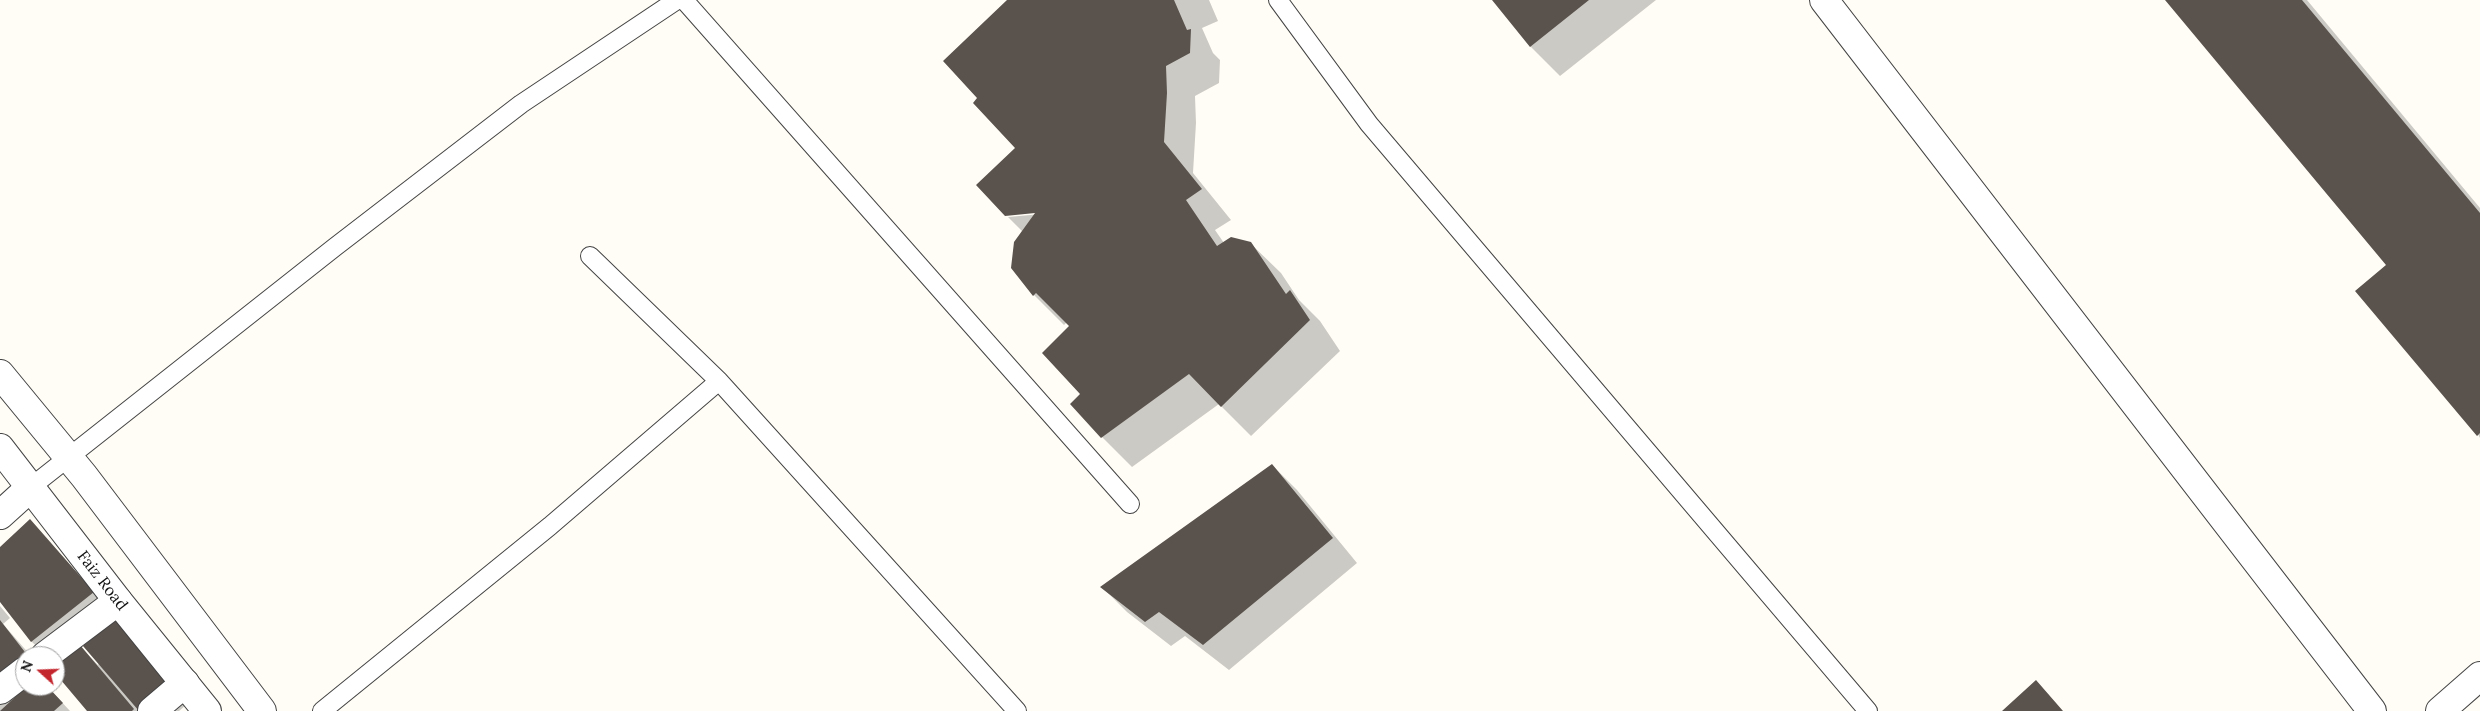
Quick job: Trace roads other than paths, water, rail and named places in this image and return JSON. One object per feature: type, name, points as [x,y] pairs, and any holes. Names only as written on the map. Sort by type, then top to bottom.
[{"type":"street","points":[[1824,0],[2372,711]]},
{"type":"street","points":[[0,374],[69,458],[262,711]]},
{"type":"street","name":"Faiz Road","points":[[0,448],[118,601],[207,711]]},
{"type":"street","points":[[0,515],[31,487]]},
{"type":"street","points":[[58,646],[118,601]]},
{"type":"street","points":[[2440,711],[2480,676]]},
{"type":"street","points":[[0,690],[15,679]]},
{"type":"street","points":[[152,711],[185,683]]},
{"type":"lane","points":[[31,487],[335,246],[521,104],[677,0]]},
{"type":"lane","points":[[684,0],[1130,504]]},
{"type":"lane","points":[[1278,0],[1369,124],[1868,711]]},
{"type":"lane","points":[[590,256],[719,381],[1017,711]]},
{"type":"lane","points":[[322,711],[550,526],[719,381]]}]
